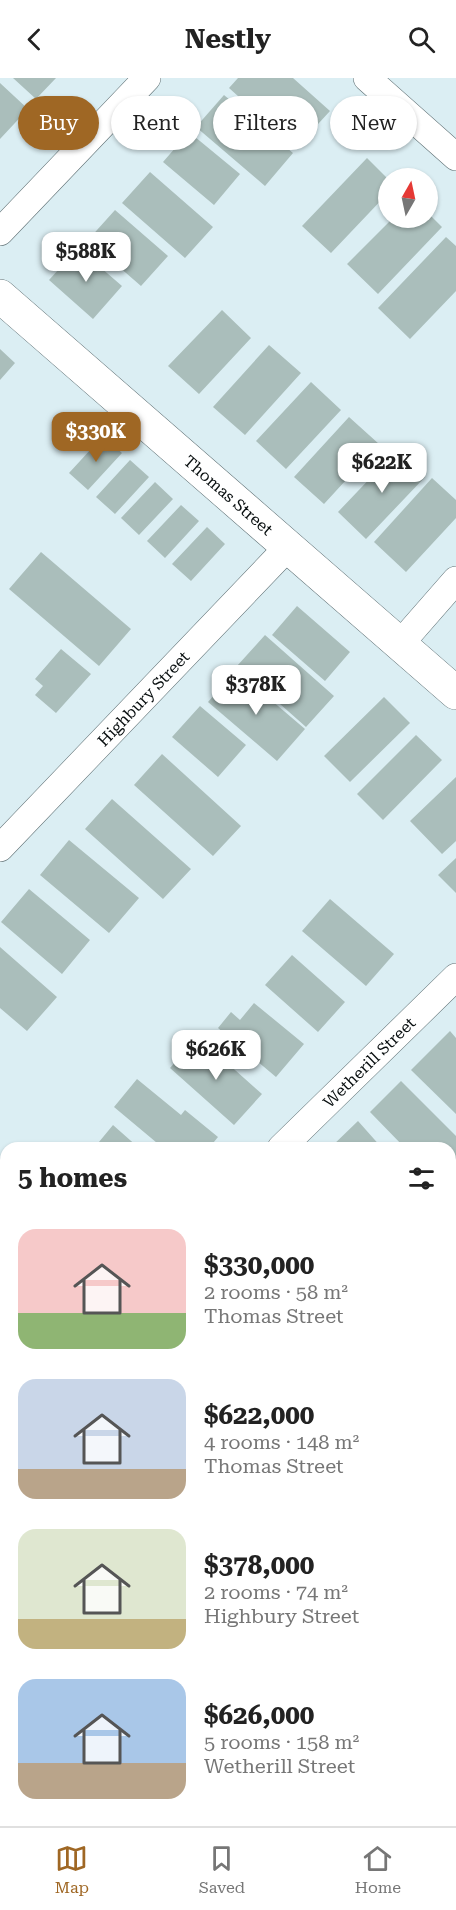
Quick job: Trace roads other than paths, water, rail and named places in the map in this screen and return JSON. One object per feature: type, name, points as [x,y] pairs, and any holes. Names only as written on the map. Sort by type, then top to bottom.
[{"type":"main road","name":"Thomas Street","points":[[0,296],[456,693]]},
{"type":"street","points":[[0,232],[147,78]]},
{"type":"street","points":[[366,78],[456,156]]},
{"type":"street","name":"Highbury Street","points":[[0,848],[287,548]]},
{"type":"street","points":[[400,644],[456,580]]},
{"type":"street","name":"Wetherill Street","points":[[287,1142],[456,977]]}]
